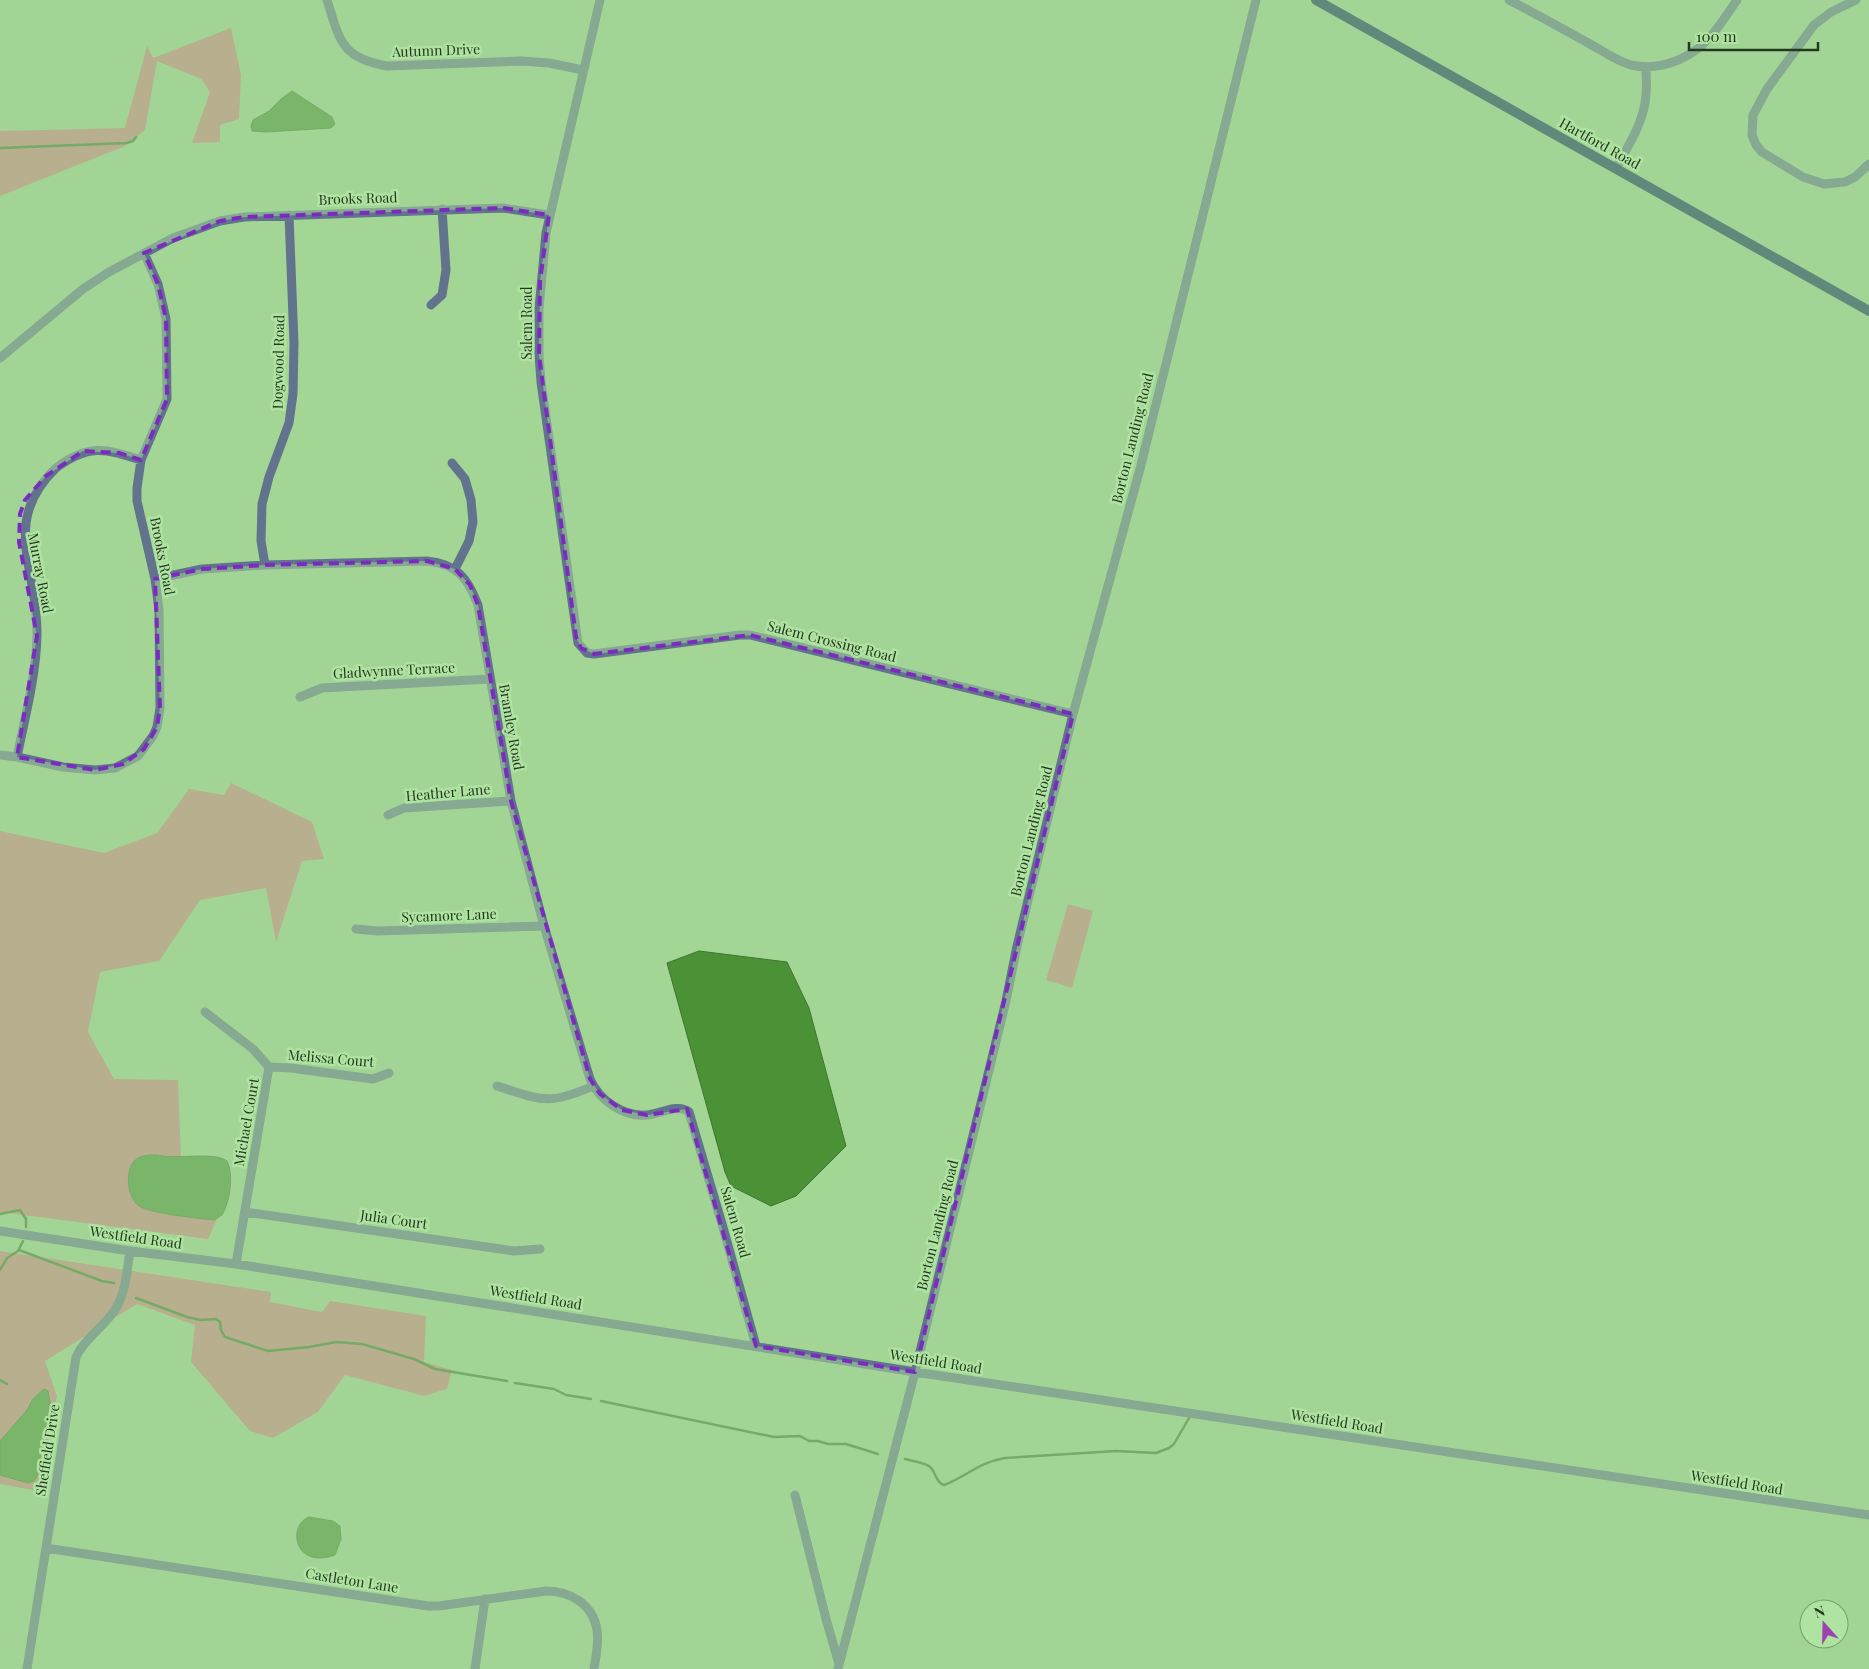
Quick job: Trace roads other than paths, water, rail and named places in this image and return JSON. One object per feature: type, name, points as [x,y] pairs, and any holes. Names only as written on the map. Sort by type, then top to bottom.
[{"type":"main road","name":"Hartford Road","points":[[1316,0],[1869,311]]},
{"type":"street","name":"Autumn Drive","points":[[327,0],[338,35],[349,52],[367,62],[387,66],[522,61],[549,63],[583,70]]},
{"type":"street","name":"Salem Road","points":[[581,648],[578,644],[574,627],[548,439],[539,355],[540,281],[549,215],[600,0]]},
{"type":"street","name":"Borton Landing Road","points":[[839,1666],[915,1372],[1004,1011],[1073,714],[1140,469],[1256,0]]},
{"type":"street","points":[[1509,0],[1623,62],[1646,66],[1673,62],[1694,52],[1723,20],[1737,0]]},
{"type":"street","points":[[1856,0],[1831,12],[1814,26],[1767,89],[1752,115],[1752,135],[1756,145],[1762,152],[1803,177],[1824,184],[1845,182],[1869,164]]},
{"type":"street","points":[[1616,168],[1636,132],[1643,112],[1646,95],[1646,66]]},
{"type":"street","name":"Brooks Road","points":[[0,358],[84,289],[109,272],[173,238],[220,221],[244,217],[442,209],[503,208],[549,215]]},
{"type":"street","points":[[432,305],[442,294],[446,270],[442,209]]},
{"type":"street","name":"Dogwood Road","points":[[265,565],[261,541],[262,504],[289,423],[293,394],[294,343],[288,215]]},
{"type":"street","name":"Brooks Road","points":[[0,755],[95,770],[115,768],[138,756],[144,750],[157,727],[160,708],[156,579],[137,501],[137,488],[141,460],[167,399],[166,319],[158,284],[144,253]]},
{"type":"street","name":"Murray Road","points":[[17,757],[30,690],[37,636],[35,610],[19,542],[20,514],[26,500],[46,476],[83,451],[97,450],[119,453],[141,460]]},
{"type":"street","points":[[452,463],[465,479],[471,500],[472,522],[469,541],[454,569]]},
{"type":"street","name":"Bramley Road","points":[[156,579],[202,569],[265,565],[427,561],[438,562],[454,569],[470,584],[478,606],[511,801],[544,926],[593,1086],[609,1103],[631,1113],[647,1115],[684,1109]]},
{"type":"street","name":"Salem Crossing Road","points":[[581,648],[587,653],[594,654],[688,641],[750,635],[1073,714]]},
{"type":"street","name":"Gladwynne Terrace","points":[[300,697],[322,688],[490,678]]},
{"type":"street","name":"Heather Lane","points":[[388,815],[404,808],[511,801]]},
{"type":"street","name":"Sycamore Lane","points":[[356,929],[377,931],[544,926]]},
{"type":"street","name":"Michael Court","points":[[205,1012],[253,1049],[269,1067],[236,1264]]},
{"type":"street","name":"Melissa Court","points":[[269,1067],[291,1068],[373,1079],[389,1073]]},
{"type":"street","points":[[497,1086],[536,1099],[546,1100],[564,1098],[593,1086]]},
{"type":"street","name":"Salem Road","points":[[684,1109],[691,1116],[756,1346]]},
{"type":"street","name":"Julia Court","points":[[245,1212],[514,1251],[540,1249]]},
{"type":"street","name":"Westfield Road","points":[[0,1231],[130,1251],[236,1264],[915,1372],[1869,1516]]},
{"type":"street","name":"Sheffield Drive","points":[[27,1669],[76,1357],[84,1344],[119,1304],[130,1251]]},
{"type":"street","points":[[795,1495],[839,1666]]},
{"type":"street","name":"Castleton Lane","points":[[46,1548],[428,1606],[546,1591],[564,1593],[575,1597],[584,1605],[595,1623],[597,1647],[594,1669]]},
{"type":"street","points":[[475,1669],[485,1599]]},
{"type":"waterway","points":[[0,148],[127,143],[133,141],[136,137]]},
{"type":"waterway","points":[[0,1214],[20,1210],[26,1219],[26,1227]]},
{"type":"waterway","points":[[0,1270],[7,1258],[18,1251],[23,1241]]},
{"type":"waterway","points":[[19,1250],[102,1281],[114,1283]]},
{"type":"waterway","points":[[136,1298],[187,1317],[201,1320],[216,1319],[220,1322],[221,1330],[225,1337],[268,1351],[336,1342],[362,1344],[414,1359],[435,1369],[507,1381]]},
{"type":"waterway","points":[[0,1380],[7,1384]]},
{"type":"waterway","points":[[515,1383],[554,1389],[566,1395],[591,1399]]},
{"type":"waterway","points":[[601,1401],[774,1437],[800,1436],[809,1441],[846,1444],[878,1454]]},
{"type":"waterway","points":[[905,1459],[929,1466],[941,1484],[944,1485],[980,1466],[1005,1458],[1116,1451],[1156,1453],[1174,1444],[1189,1418]]}]
